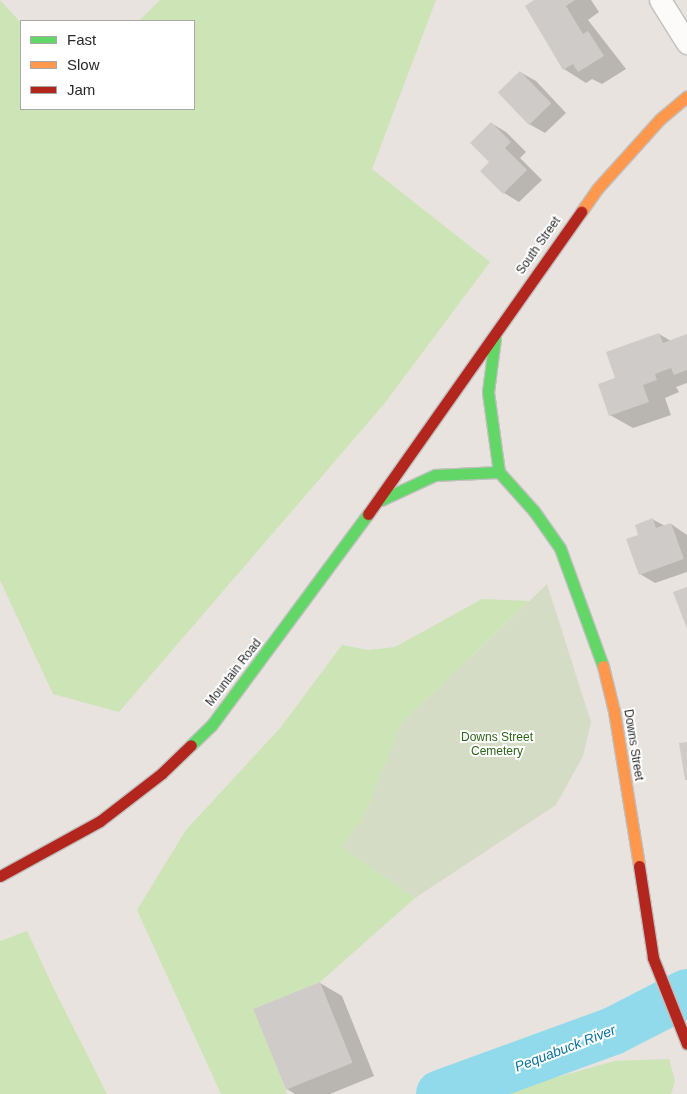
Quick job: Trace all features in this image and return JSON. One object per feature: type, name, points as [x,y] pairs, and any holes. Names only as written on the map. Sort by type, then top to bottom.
[{"type":"main road","name":"South Street","points":[[430,426],[597,189],[660,120],[687,96]]},
{"type":"main road","points":[[375,503],[435,475],[499,472],[488,392],[497,330]]},
{"type":"main road","name":"Mountain Road","points":[[0,876],[100,821],[162,773],[211,726],[257,668],[430,426]]},
{"type":"main road","name":"Downs Street","points":[[499,472],[534,511],[560,548],[599,650],[614,711],[653,958],[687,1044]]},
{"type":"street","points":[[660,0],[687,43]]},
{"type":"green space","points":[[0,0],[20,22],[20,110],[195,110],[195,20],[140,20],[160,0],[436,0],[372,169],[490,262],[384,404],[119,712],[53,694],[0,580]]},
{"type":"green space","name":"Downs Street Cemetery","points":[[547,584],[591,722],[583,756],[556,805],[415,898],[341,847],[363,818],[401,724]]},
{"type":"green space","points":[[482,599],[529,601],[401,724],[363,818],[342,846],[415,898],[320,982],[254,1009],[287,1094],[221,1094],[137,910],[186,830],[281,727],[342,645],[368,650],[395,647]]},
{"type":"green space","points":[[27,931],[107,1094],[0,1094],[0,941]]},
{"type":"green space","points":[[669,1059],[675,1081],[671,1094],[496,1094],[615,1061]]},
{"type":"building","points":[[534,0],[575,0],[566,6],[583,34],[588,31],[604,56],[578,72],[573,64],[563,70],[525,6]]},
{"type":"building","points":[[520,71],[551,103],[529,125],[498,93]]},
{"type":"building","points":[[491,122],[511,142],[505,148],[527,170],[503,194],[480,171],[489,162],[470,143]]},
{"type":"building","points":[[659,333],[663,343],[687,334],[687,370],[674,375],[671,368],[655,374],[657,380],[643,385],[649,402],[609,416],[598,384],[615,378],[606,352]]},
{"type":"building","points":[[653,518],[656,528],[671,523],[684,559],[639,575],[626,539],[638,535],[635,525]]},
{"type":"building","points":[[687,587],[687,629],[673,592]]},
{"type":"building","points":[[687,742],[687,780],[685,780],[679,743]]},
{"type":"building","points":[[320,982],[353,1063],[286,1090],[253,1009]]},
{"type":"waterway","name":"Pequabuck River","points":[[440,1094],[613,1031],[687,993]]},
{"type":"traffic: fast","points":[[495,338],[488,392],[499,472],[534,511],[560,548],[603,666]]},
{"type":"traffic: fast","points":[[381,500],[435,475],[499,472]]},
{"type":"traffic: fast","points":[[191,745],[211,726],[368,514]]},
{"type":"traffic: slow","points":[[581,212],[597,189],[660,119],[687,96]]},
{"type":"traffic: slow","points":[[603,666],[614,711],[639,866]]},
{"type":"traffic: jam","points":[[368,514],[581,212]]},
{"type":"traffic: jam","points":[[0,876],[100,821],[162,773],[191,745]]},
{"type":"traffic: jam","points":[[639,866],[653,958],[687,1044]]}]
